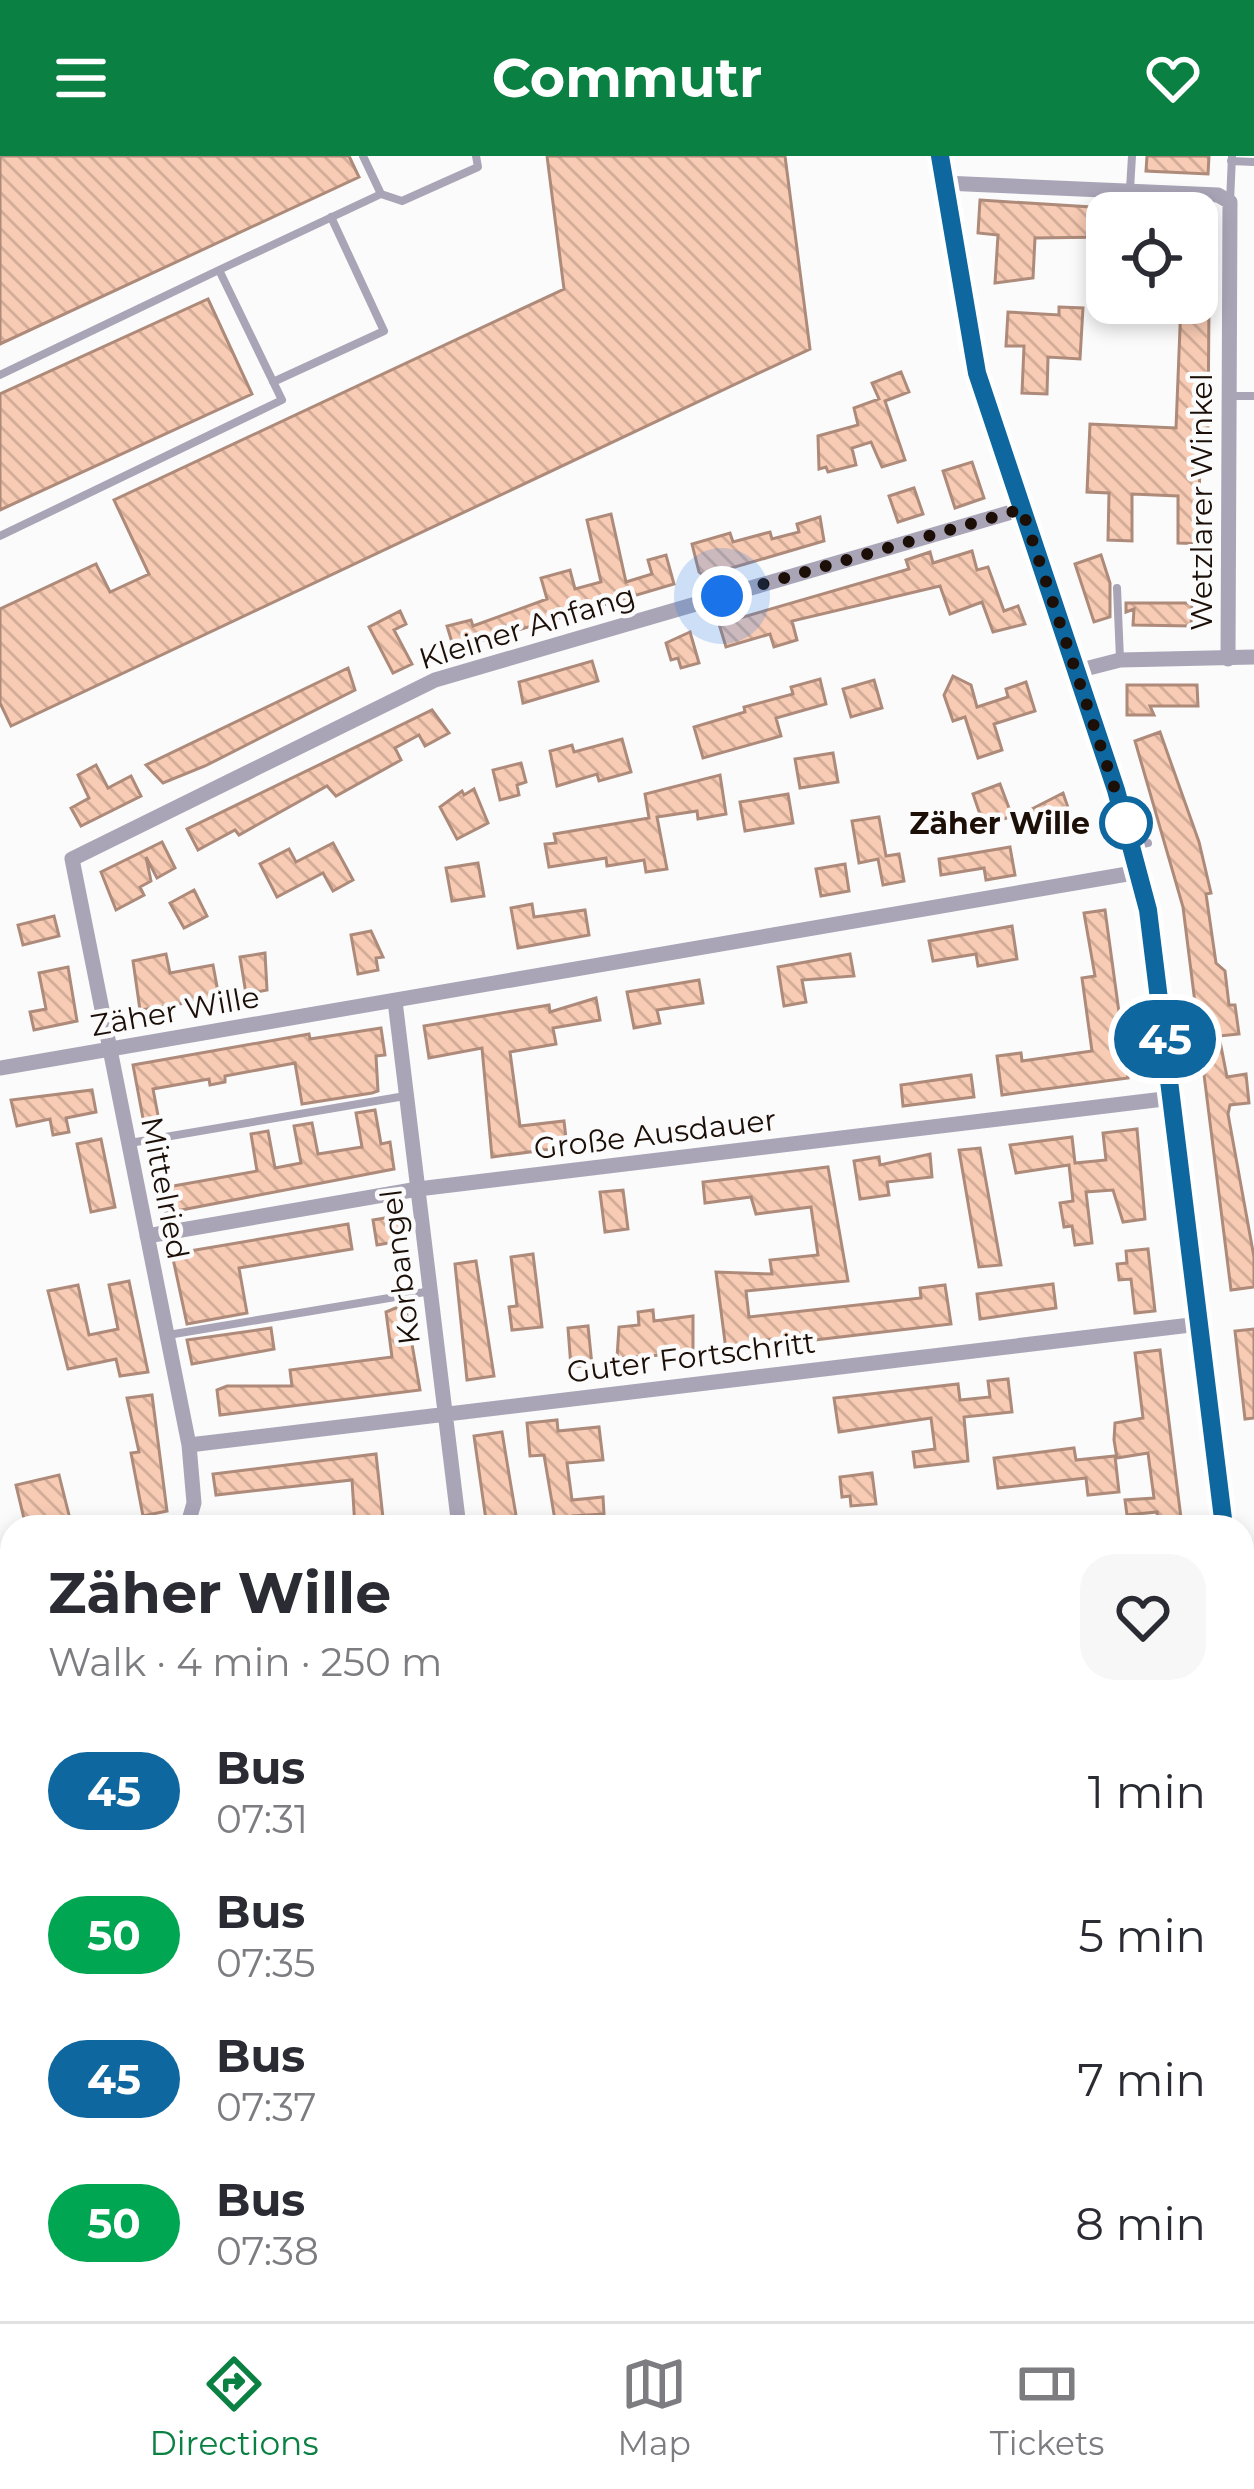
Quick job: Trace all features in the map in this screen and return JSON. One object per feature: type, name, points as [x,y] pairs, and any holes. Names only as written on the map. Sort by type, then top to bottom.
[{"type":"street","points":[[940,156],[969,340],[1022,509],[1140,845],[1139,872],[1156,909],[1173,1049],[1172,1098],[1184,1142],[1199,1324],[1212,1369],[1223,1515]]},
{"type":"street","points":[[944,183],[1218,195],[1230,202]]},
{"type":"street","name":"Wetzlarer Winkel","points":[[1228,658],[1230,202]]},
{"type":"street","name":"Kleiner Anfang","points":[[72,859],[435,680],[1022,509]]},
{"type":"street","points":[[1077,670],[1120,660],[1254,657]]},
{"type":"street","name":"Mittelried","points":[[72,859],[189,1444],[191,1515]]},
{"type":"street","name":"Zäher Wille","points":[[0,1068],[1139,872]]},
{"type":"street","name":"Korbangel","points":[[395,1000],[458,1515]]},
{"type":"street","name":"Große Ausdauer","points":[[146,1236],[418,1189],[1172,1098]]},
{"type":"street","name":"Guter Fortschritt","points":[[189,1444],[1199,1324]]},
{"type":"lane","points":[[363,156],[381,194]]},
{"type":"lane","points":[[0,375],[381,194],[402,201],[478,167],[476,156]]},
{"type":"lane","points":[[1130,191],[1132,156]]},
{"type":"lane","points":[[1230,202],[1232,158],[1254,162]]},
{"type":"lane","points":[[273,382],[384,331],[331,217]]},
{"type":"lane","points":[[0,536],[282,400],[219,270]]},
{"type":"lane","points":[[1228,396],[1254,396]]},
{"type":"lane","points":[[1117,588],[1120,660]]},
{"type":"lane","points":[[128,1143],[407,1096]]},
{"type":"lane","points":[[167,1335],[430,1292]]},
{"type":"building","points":[[0,156],[349,156],[359,177],[0,344]]},
{"type":"building","points":[[547,156],[785,156],[810,349],[11,726],[0,703],[0,609],[96,564],[110,592],[149,574],[114,500],[564,289]]},
{"type":"building","points":[[1147,156],[1209,156],[1208,174],[1146,171]]},
{"type":"building","points":[[980,200],[1086,207],[1086,237],[1035,238],[1033,278],[995,283],[998,235],[978,233]]},
{"type":"building","points":[[208,299],[252,394],[0,510],[0,394]]},
{"type":"building","points":[[1059,307],[1083,308],[1080,359],[1048,357],[1047,394],[1022,393],[1024,346],[1006,346],[1008,312],[1059,315]]},
{"type":"building","points":[[1180,324],[1209,324],[1208,432],[1202,432],[1198,510],[1208,510],[1208,544],[1178,543],[1178,496],[1132,494],[1132,541],[1108,540],[1109,493],[1087,492],[1090,424],[1176,428]]},
{"type":"building","points":[[901,372],[909,392],[885,401],[905,460],[882,467],[871,442],[852,448],[856,465],[828,472],[826,467],[819,469],[818,436],[858,425],[854,408],[879,399],[872,383]]},
{"type":"building","points":[[972,462],[984,498],[955,508],[943,471]]},
{"type":"building","points":[[914,488],[923,514],[898,522],[889,496]]},
{"type":"building","points":[[611,514],[626,582],[652,574],[648,560],[666,555],[674,584],[454,649],[447,626],[471,620],[473,626],[547,599],[541,578],[570,570],[575,589],[601,582],[587,520]]},
{"type":"building","points":[[820,517],[824,541],[704,576],[699,572],[692,544],[730,533],[733,542],[770,532],[772,539],[799,532],[797,524]]},
{"type":"building","points":[[972,551],[977,570],[988,567],[1004,611],[1018,606],[1025,624],[993,632],[982,602],[950,614],[940,586],[792,621],[797,640],[774,647],[770,634],[726,647],[719,624],[909,569],[906,560],[930,552],[933,563]]},
{"type":"building","points":[[1101,555],[1110,583],[1110,617],[1094,622],[1075,564]]},
{"type":"building","points":[[1126,603],[1192,603],[1191,626],[1133,625],[1134,609],[1126,612]]},
{"type":"building","points":[[400,611],[406,624],[394,630],[412,664],[393,673],[369,627]]},
{"type":"building","points":[[690,632],[699,663],[681,668],[678,658],[671,660],[666,643]]},
{"type":"building","points":[[592,661],[598,681],[523,703],[519,682]]},
{"type":"building","points":[[348,668],[355,690],[205,766],[163,783],[146,765]]},
{"type":"building","points":[[953,676],[971,685],[977,707],[1008,697],[1006,689],[1026,682],[1035,711],[994,724],[1002,750],[978,758],[965,717],[953,721],[944,695]]},
{"type":"building","points":[[820,679],[826,704],[776,718],[781,736],[703,758],[694,727],[793,694],[791,687]]},
{"type":"building","points":[[874,680],[882,708],[851,717],[843,689]]},
{"type":"building","points":[[1127,685],[1197,685],[1198,706],[1150,706],[1154,715],[1127,715]]},
{"type":"building","points":[[432,710],[449,733],[425,746],[419,735],[395,748],[401,760],[336,796],[327,786],[239,835],[235,830],[198,850],[187,829]]},
{"type":"building","points":[[1160,732],[1199,842],[1211,893],[1206,894],[1216,963],[1225,971],[1229,1005],[1235,1005],[1239,1034],[1219,1036],[1227,1077],[1246,1074],[1249,1103],[1230,1105],[1228,1114],[1254,1257],[1254,1287],[1231,1290],[1183,907],[1135,741]]},
{"type":"building","points":[[622,739],[631,772],[599,781],[597,774],[557,786],[550,751],[572,745],[574,752]]},
{"type":"building","points":[[833,753],[838,782],[800,788],[795,759]]},
{"type":"building","points":[[521,763],[526,782],[517,785],[519,795],[500,800],[493,770]]},
{"type":"building","points":[[96,765],[108,788],[131,776],[141,796],[81,826],[71,808],[89,798],[78,775]]},
{"type":"building","points":[[720,775],[726,814],[698,819],[697,811],[657,817],[667,869],[646,872],[644,860],[607,866],[606,858],[549,867],[545,844],[556,843],[554,834],[649,818],[645,794]]},
{"type":"building","points":[[1000,784],[1012,816],[984,826],[973,794]]},
{"type":"building","points":[[474,789],[488,823],[457,839],[440,807],[462,791],[464,795]]},
{"type":"building","points":[[1063,793],[1073,822],[1029,830],[1024,813]]},
{"type":"building","points":[[788,794],[793,823],[745,831],[740,802]]},
{"type":"building","points":[[879,817],[886,856],[899,854],[904,881],[883,885],[878,859],[859,863],[852,821]]},
{"type":"building","points":[[162,842],[175,868],[157,878],[146,857],[151,881],[140,887],[144,895],[116,910],[101,872]]},
{"type":"building","points":[[333,843],[353,880],[333,891],[323,873],[277,897],[260,864],[289,849],[296,862]]},
{"type":"building","points":[[1010,847],[1015,875],[986,880],[984,868],[941,875],[939,859]]},
{"type":"building","points":[[478,863],[484,896],[452,901],[446,868]]},
{"type":"building","points":[[845,864],[849,891],[821,896],[816,869]]},
{"type":"building","points":[[194,890],[207,916],[184,928],[170,903]]},
{"type":"building","points":[[532,904],[534,917],[585,910],[589,935],[518,948],[511,908]]},
{"type":"building","points":[[1105,910],[1128,1078],[1002,1095],[997,1056],[1021,1053],[1022,1061],[1092,1051],[1082,978],[1095,976],[1084,913]]},
{"type":"building","points":[[54,916],[59,936],[23,945],[18,925]]},
{"type":"building","points":[[1012,926],[1017,959],[978,966],[976,954],[933,961],[929,941]]},
{"type":"building","points":[[371,931],[383,957],[376,958],[378,970],[358,974],[351,935]]},
{"type":"building","points":[[265,953],[267,990],[246,994],[240,957]]},
{"type":"building","points":[[166,954],[170,973],[213,965],[218,992],[210,993],[211,999],[140,1010],[133,961]]},
{"type":"building","points":[[850,954],[854,976],[802,980],[806,1002],[784,1006],[778,967]]},
{"type":"building","points":[[68,967],[77,1021],[34,1030],[30,1012],[46,1009],[39,973]]},
{"type":"building","points":[[699,980],[703,1003],[657,1010],[660,1023],[634,1028],[627,992]]},
{"type":"building","points":[[596,998],[600,1020],[553,1028],[556,1044],[510,1052],[520,1126],[564,1121],[567,1147],[492,1157],[482,1048],[429,1058],[424,1026],[549,1005],[550,1012]]},
{"type":"building","points":[[381,1028],[385,1055],[376,1056],[378,1091],[302,1104],[295,1063],[225,1076],[225,1082],[210,1085],[209,1079],[153,1089],[160,1126],[145,1129],[133,1065],[309,1034],[310,1039]]},
{"type":"building","points":[[971,1075],[974,1097],[903,1106],[901,1085]]},
{"type":"building","points":[[92,1090],[96,1112],[66,1118],[69,1132],[53,1135],[50,1119],[17,1126],[11,1100]]},
{"type":"building","points":[[375,1110],[381,1144],[390,1142],[394,1169],[166,1213],[162,1188],[257,1171],[251,1134],[268,1131],[275,1168],[301,1163],[294,1126],[312,1123],[318,1154],[362,1147],[356,1113]]},
{"type":"building","points":[[1137,1129],[1145,1219],[1123,1222],[1113,1190],[1086,1192],[1092,1243],[1075,1245],[1072,1226],[1064,1227],[1060,1203],[1073,1201],[1069,1165],[1016,1173],[1010,1145],[1072,1137],[1075,1163],[1106,1160],[1103,1133]]},
{"type":"building","points":[[101,1139],[115,1207],[91,1212],[77,1144]]},
{"type":"building","points":[[980,1148],[1001,1265],[979,1267],[959,1150]]},
{"type":"building","points":[[930,1154],[932,1177],[887,1182],[889,1195],[860,1199],[854,1161],[879,1157],[880,1165]]},
{"type":"building","points":[[828,1167],[848,1281],[746,1291],[749,1317],[921,1298],[920,1288],[945,1285],[951,1324],[772,1345],[772,1339],[726,1350],[716,1272],[772,1274],[770,1260],[818,1255],[811,1207],[756,1214],[751,1197],[705,1203],[703,1182]]},
{"type":"building","points":[[623,1190],[628,1229],[605,1232],[600,1192]]},
{"type":"building","points":[[402,1215],[406,1240],[377,1245],[373,1220]]},
{"type":"building","points":[[348,1224],[352,1249],[239,1268],[247,1313],[187,1324],[172,1254]]},
{"type":"building","points":[[1148,1249],[1155,1311],[1135,1313],[1131,1279],[1119,1280],[1117,1264],[1127,1263],[1126,1251]]},
{"type":"building","points":[[533,1254],[542,1327],[512,1330],[509,1307],[517,1306],[511,1257]]},
{"type":"building","points":[[476,1261],[494,1376],[467,1380],[455,1264]]},
{"type":"building","points":[[129,1281],[148,1372],[120,1376],[116,1359],[68,1369],[48,1291],[78,1285],[89,1335],[118,1329],[109,1285]]},
{"type":"building","points":[[1053,1284],[1056,1308],[980,1319],[977,1294]]},
{"type":"building","points":[[405,1304],[420,1390],[220,1415],[217,1390],[227,1386],[292,1386],[290,1370],[392,1357],[386,1312]]},
{"type":"building","points":[[653,1310],[654,1321],[693,1316],[693,1353],[617,1358],[619,1327],[639,1325],[638,1312]]},
{"type":"building","points":[[588,1326],[592,1365],[571,1367],[568,1328]]},
{"type":"building","points":[[271,1328],[274,1349],[192,1364],[187,1340]]},
{"type":"building","points":[[1254,1329],[1254,1418],[1245,1419],[1235,1331]]},
{"type":"building","points":[[1160,1350],[1181,1515],[1127,1515],[1125,1500],[1154,1498],[1148,1453],[1117,1458],[1114,1440],[1115,1423],[1143,1418],[1135,1353]]},
{"type":"building","points":[[1008,1379],[1012,1412],[964,1417],[968,1461],[915,1467],[913,1452],[935,1449],[931,1418],[839,1432],[834,1398],[958,1384],[960,1400],[990,1397],[988,1381]]},
{"type":"building","points":[[152,1395],[167,1511],[143,1515],[131,1453],[139,1452],[127,1398]]},
{"type":"building","points":[[557,1420],[558,1431],[599,1427],[603,1460],[567,1463],[572,1500],[603,1497],[604,1514],[554,1515],[544,1455],[530,1456],[527,1423]]},
{"type":"building","points":[[502,1432],[516,1515],[485,1515],[474,1436]]},
{"type":"building","points":[[1074,1448],[1076,1460],[1115,1456],[1119,1492],[1088,1495],[1086,1478],[998,1488],[994,1458]]},
{"type":"building","points":[[376,1454],[383,1515],[354,1515],[352,1480],[216,1495],[213,1474]]},
{"type":"building","points":[[872,1473],[876,1504],[851,1506],[850,1496],[842,1497],[840,1477]]},
{"type":"building","points":[[59,1475],[69,1515],[23,1515],[16,1485]]},
{"type":"bus line","name":"45","points":[[940,156],[959,292],[977,373],[1116,790],[1148,910],[1223,1515]]},
{"type":"place","name":"Zäher Wille","points":[[1126,823]]},
{"type":"route","points":[[722,596],[1022,509],[1126,823]]}]
